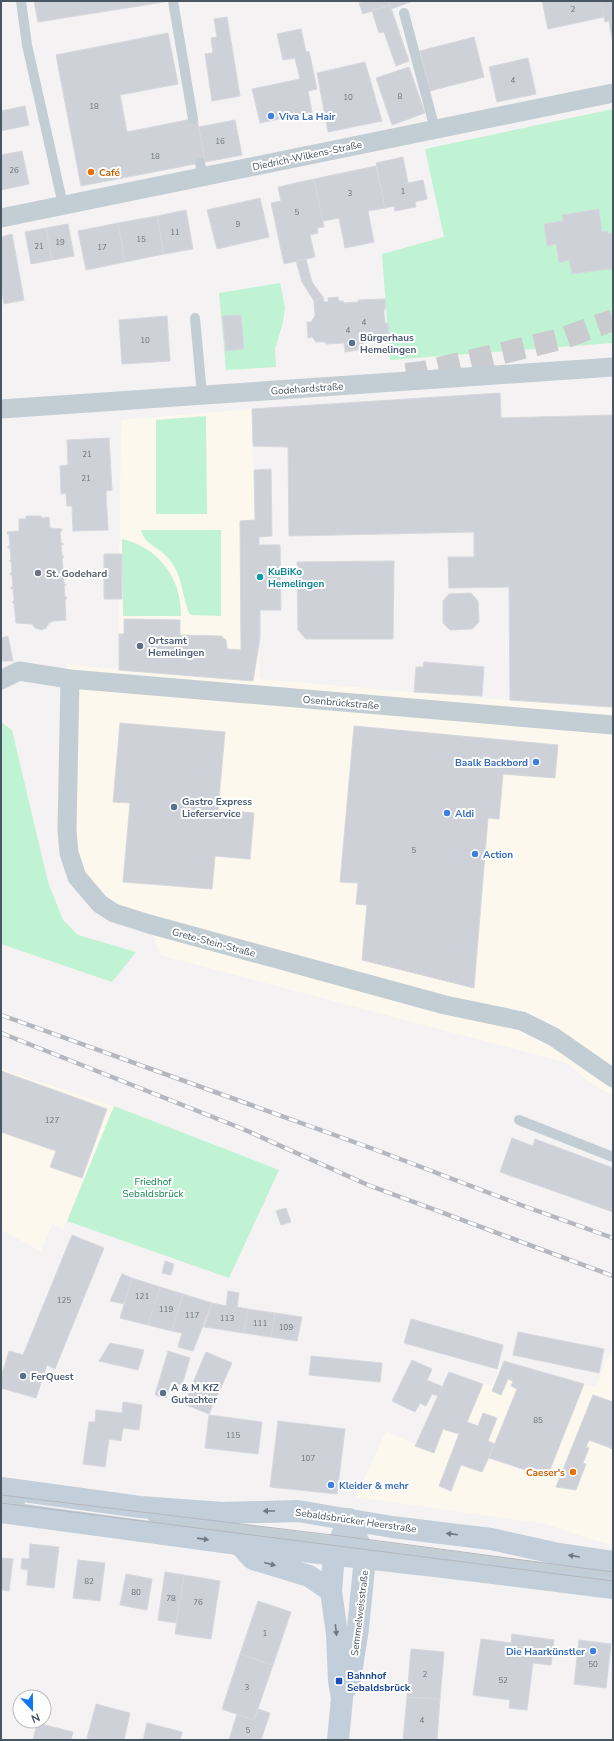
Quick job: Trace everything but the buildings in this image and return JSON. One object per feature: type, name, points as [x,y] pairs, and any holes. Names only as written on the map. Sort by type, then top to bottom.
[{"type":"main road","name":"Sebaldsbrücker Heerstraße","points":[[1,1488],[140,1507],[222,1513],[298,1511],[392,1527],[490,1539],[554,1553],[613,1562]]},
{"type":"main road","points":[[1,1512],[238,1544],[350,1549],[613,1588]]},
{"type":"main road","name":"Semmelweisstraße","points":[[342,1698],[350,1680],[358,1628],[350,1549],[349,1519]]},
{"type":"main road","points":[[238,1544],[253,1559],[309,1576],[331,1591]]},
{"type":"main road","name":"Semmelweisstraße","points":[[338,1740],[342,1698],[339,1681],[331,1591],[350,1549]]},
{"type":"street","name":"Diedrich-Wilkens-Straße","points":[[1,218],[63,205],[202,170],[435,129],[613,93]]},
{"type":"street","name":"Godehardstraße","points":[[1,409],[613,367]]},
{"type":"street","points":[[1,680],[19,671],[70,679]]},
{"type":"street","name":"Osenbrückstraße","points":[[70,679],[613,725]]},
{"type":"street","name":"Grete-Stein-Straße","points":[[70,679],[67,831],[69,853],[77,877],[100,904],[114,913],[149,924],[445,1004],[522,1021],[554,1037],[613,1078]]},
{"type":"lane","points":[[21,1],[27,45],[63,205]]},
{"type":"lane","points":[[174,1],[193,119]]},
{"type":"lane","points":[[404,13],[435,129]]},
{"type":"lane","points":[[195,318],[202,395]]},
{"type":"lane","points":[[520,1120],[613,1157]]},
{"type":"lane","points":[[1,1499],[32,1503]]},
{"type":"lane","points":[[85,1510],[350,1549],[613,1577]]},
{"type":"shaded area","points":[[252,409],[260,679],[613,709],[613,1096],[588,1081],[567,1063],[160,955],[150,928],[72,874],[63,732],[67,664],[118,669],[121,420]]},
{"type":"shaded area","points":[[1,1069],[114,1106],[63,1229],[52,1224],[41,1251],[1,1230]]},
{"type":"shaded area","points":[[613,1345],[613,1545],[545,1524],[356,1497],[386,1431],[415,1444],[449,1372],[492,1386],[503,1360],[595,1387]]},
{"type":"green space","points":[[613,109],[613,343],[390,360],[382,254],[444,237],[425,149]]},
{"type":"green space","points":[[280,283],[285,308],[283,322],[275,349],[276,367],[226,370],[219,293]]},
{"type":"green space","points":[[206,416],[207,514],[156,514],[156,420]]},
{"type":"green space","points":[[141,530],[221,530],[221,616],[191,615],[189,613],[179,578],[173,564],[165,554],[148,542],[142,535]]},
{"type":"green space","points":[[122,539],[147,549],[165,566],[177,589],[181,616],[123,616]]},
{"type":"green space","points":[[1,722],[12,730],[48,882],[63,920],[78,935],[136,952],[112,982],[1,944]]},
{"type":"green space","name":"Friedhof Sebaldsbrück","points":[[114,1106],[279,1170],[229,1278],[67,1221]]},
{"type":"tunnel","points":[[406,374],[423,372],[561,339],[613,320]]},
{"type":"tram line","points":[[1,1495],[357,1538],[613,1572]]},
{"type":"tram line","points":[[1,1503],[613,1581]]},
{"type":"railway","points":[[1,1015],[379,1151],[613,1238]]},
{"type":"railway","points":[[1,1033],[243,1129],[368,1185],[613,1276]]},
{"type":"place","name":"Viva La Hair","points":[[271,116]]},
{"type":"place","name":"Café","points":[[91,172]]},
{"type":"place","name":"Bürgerhaus Hemelingen","points":[[352,343]]},
{"type":"place","name":"St. Godehard","points":[[38,573]]},
{"type":"place","name":"KuBiKo Hemelingen","points":[[260,577]]},
{"type":"place","name":"Ortsamt Hemelingen","points":[[140,646]]},
{"type":"place","name":"Baalk Backbord","points":[[536,762]]},
{"type":"place","name":"Gastro Express Lieferservice","points":[[174,807]]},
{"type":"place","name":"Aldi","points":[[447,813]]},
{"type":"place","name":"Action","points":[[475,854]]},
{"type":"place","name":"FerQuest","points":[[23,1376]]},
{"type":"place","name":"A & M KfZ Gutachter","points":[[163,1393]]},
{"type":"place","name":"Caeser's","points":[[573,1472]]},
{"type":"place","name":"Kleider & mehr","points":[[331,1485]]},
{"type":"place","name":"Die Haarkünstler","points":[[593,1651]]},
{"type":"place","name":"Bahnhof Sebaldsbrück","points":[[339,1681]]}]
